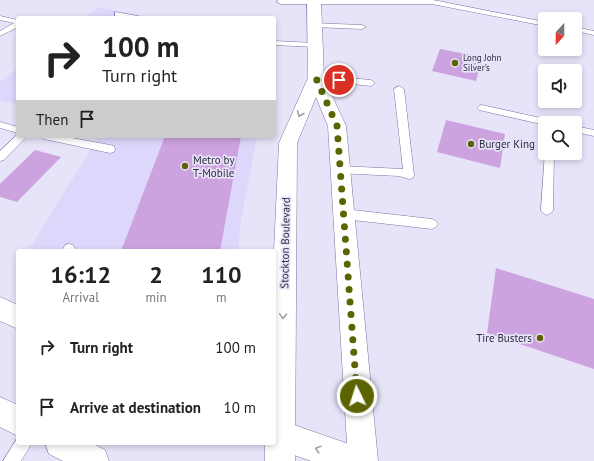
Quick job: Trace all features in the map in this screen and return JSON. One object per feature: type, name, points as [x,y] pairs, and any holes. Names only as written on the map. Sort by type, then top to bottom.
[{"type":"main road","name":"Stockton Boulevard","points":[[314,2],[316,78],[337,126],[363,461]]},
{"type":"main road","name":"Stockton Boulevard","points":[[278,443],[279,285],[288,143],[316,78]]},
{"type":"main road","points":[[0,411],[16,420]]},
{"type":"main road","points":[[278,443],[355,461]]},
{"type":"main road","points":[[64,445],[94,461]]},
{"type":"lane","points":[[281,2],[422,1],[538,23]]},
{"type":"lane","points":[[118,14],[128,16]]},
{"type":"lane","points":[[0,18],[16,22]]},
{"type":"lane","points":[[0,34],[16,24]]},
{"type":"lane","points":[[314,25],[362,27]]},
{"type":"lane","points":[[582,30],[594,33]]},
{"type":"lane","points":[[276,43],[315,45]]},
{"type":"lane","points":[[316,78],[371,83]]},
{"type":"lane","points":[[340,170],[399,172],[409,175],[399,89]]},
{"type":"lane","points":[[482,108],[538,120]]},
{"type":"lane","points":[[0,126],[16,130]]},
{"type":"lane","points":[[582,130],[594,133]]},
{"type":"lane","points":[[0,157],[20,138]]},
{"type":"lane","points":[[54,138],[110,149]]},
{"type":"lane","points":[[547,210],[549,160]]},
{"type":"lane","points":[[344,214],[432,224]]},
{"type":"lane","points":[[11,461],[23,445]]},
{"type":"shaded area","points":[[99,7],[143,16],[88,16]]},
{"type":"shaded area","points":[[16,70],[16,104],[0,100],[0,82]]},
{"type":"shaded area","points":[[98,138],[257,138],[241,221],[238,249],[29,249]]},
{"type":"building","name":"Long John Silver's","points":[[440,49],[482,57],[476,81],[432,71]]},
{"type":"building","name":"Burger King","points":[[446,120],[505,134],[500,168],[437,152]]},
{"type":"building","points":[[164,138],[241,138],[220,249],[122,249]]},
{"type":"building","points":[[35,150],[61,157],[17,202],[0,197],[0,184]]},
{"type":"building","points":[[496,268],[594,299],[594,369],[487,333]]},
{"type":"place","name":"Long John Silver's","points":[[455,63]]},
{"type":"place","name":"Burger King","points":[[471,144]]},
{"type":"place","name":"Metro by T-Mobile","points":[[185,166]]},
{"type":"place","name":"Tire Busters","points":[[540,338]]},
{"type":"route","points":[[339,80],[316,78],[337,126],[357,396]]}]
